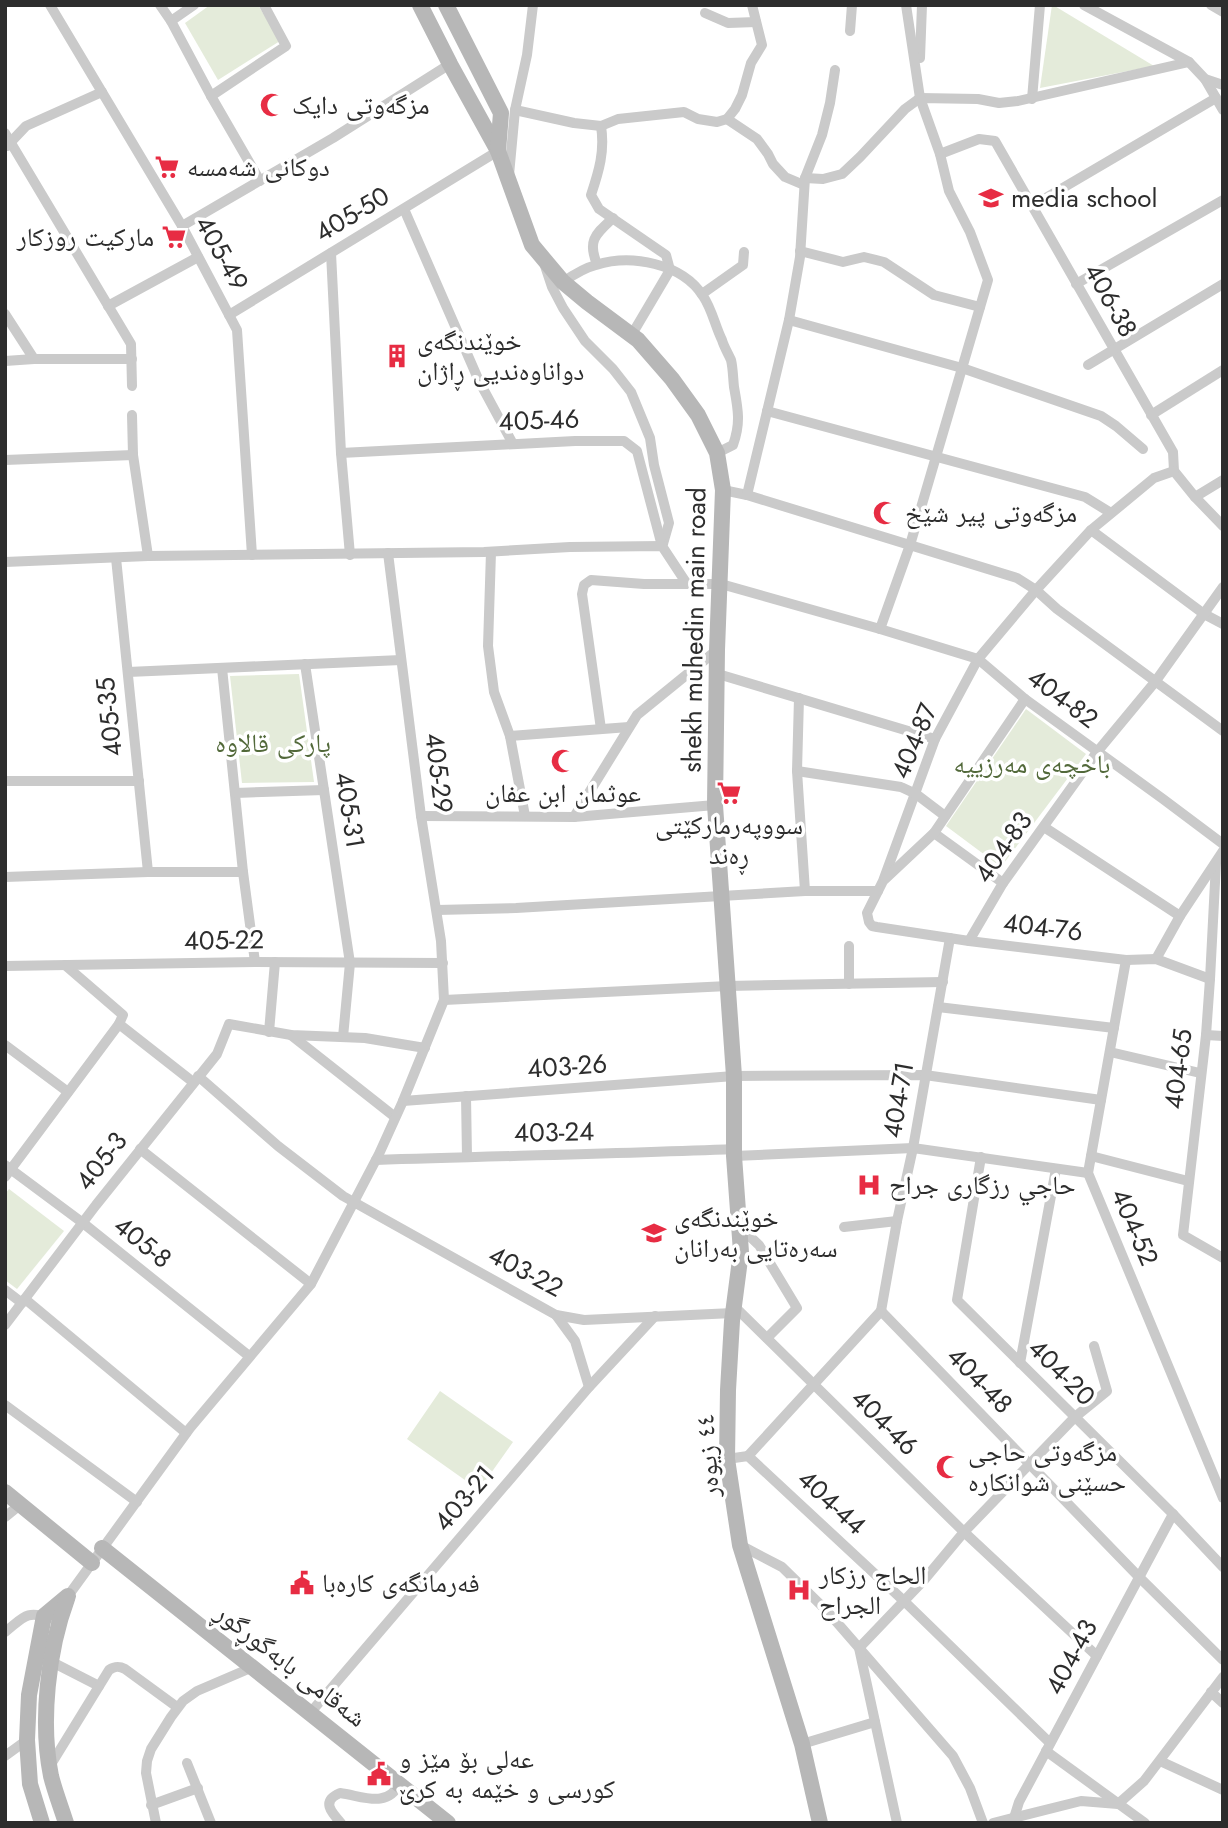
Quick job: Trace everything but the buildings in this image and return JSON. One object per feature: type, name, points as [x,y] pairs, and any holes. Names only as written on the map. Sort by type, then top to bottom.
[{"type":"street","name":"405-49","points":[[50,5],[182,226],[237,330],[252,555]]},
{"type":"street","points":[[160,5],[260,181]]},
{"type":"street","points":[[171,21],[194,5]]},
{"type":"street","points":[[211,96],[286,46],[264,5]]},
{"type":"street","name":"shekh muhedin main road","points":[[420,5],[498,151],[532,245],[562,282],[638,340],[692,406],[717,453],[723,490],[715,805],[728,986]]},
{"type":"street","points":[[446,5],[501,113],[498,151]]},
{"type":"street","points":[[509,177],[515,110],[527,54],[533,5]]},
{"type":"street","points":[[515,110],[601,126],[618,119],[684,112],[698,120],[727,120],[742,95],[751,64],[762,45],[752,5]]},
{"type":"street","points":[[850,31],[852,5]]},
{"type":"street","points":[[880,629],[910,545],[988,281],[970,232],[949,191],[940,154],[920,98],[906,5]]},
{"type":"street","points":[[919,83],[922,5]]},
{"type":"street","points":[[1031,99],[1040,5]]},
{"type":"street","points":[[1084,5],[1189,62],[1205,79],[1223,110]]},
{"type":"street","points":[[1211,5],[1223,12]]},
{"type":"street","points":[[705,13],[729,23],[756,22]]},
{"type":"street","points":[[727,120],[757,139],[785,177],[805,182],[842,174],[905,109],[920,98],[978,99],[999,103],[1031,99],[1189,62]]},
{"type":"street","points":[[182,226],[333,138],[450,64]]},
{"type":"street","points":[[747,495],[789,320],[800,251],[805,182],[822,135],[835,70]]},
{"type":"street","points":[[1205,79],[1223,85]]},
{"type":"street","points":[[102,92],[26,126],[7,141],[131,344],[132,386]]},
{"type":"street","points":[[1032,206],[1216,99]]},
{"type":"street","points":[[601,126],[602,164],[592,195],[599,209],[666,255],[670,270],[631,336]]},
{"type":"street","name":"406-38","points":[[940,154],[979,139],[995,141],[1173,452],[1174,471],[1223,526]]},
{"type":"street","name":"405-50","points":[[229,316],[498,151]]},
{"type":"street","points":[[1076,285],[1223,201]]},
{"type":"street","points":[[404,209],[479,381],[513,444]]},
{"type":"street","points":[[597,264],[592,241],[613,218]]},
{"type":"street","points":[[800,251],[843,262],[864,257],[884,262],[934,295],[980,307]]},
{"type":"street","points":[[702,294],[743,265],[744,252]]},
{"type":"street","points":[[331,253],[341,453],[350,555]]},
{"type":"street","points":[[108,306],[198,257]]},
{"type":"street","points":[[5,562],[148,556],[350,555],[662,546],[669,523],[650,438],[631,391],[585,341],[552,287],[543,260]]},
{"type":"street","points":[[562,282],[597,264],[638,260],[670,270],[690,281],[702,294],[731,361],[739,409],[733,445],[717,453]]},
{"type":"street","points":[[1088,365],[1223,284]]},
{"type":"street","points":[[5,314],[34,359]]},
{"type":"street","points":[[789,320],[962,368],[1101,416],[1143,449]]},
{"type":"street","points":[[5,361],[132,359]]},
{"type":"street","points":[[1151,415],[1223,370]]},
{"type":"street","points":[[767,411],[1085,497],[1111,513]]},
{"type":"street","points":[[132,415],[133,455],[148,556]]},
{"type":"street","name":"405-46","points":[[341,453],[624,441],[637,451],[662,546],[687,584]]},
{"type":"street","points":[[5,460],[133,455]]},
{"type":"street","name":"404-87","points":[[869,922],[867,913],[880,886],[936,739],[978,659],[1091,530],[1154,478],[1174,471]]},
{"type":"street","points":[[1195,497],[1223,480]]},
{"type":"street","points":[[723,490],[1017,578],[1223,731]]},
{"type":"street","points":[[1091,530],[1203,614],[1223,624]]},
{"type":"street","points":[[491,552],[488,646],[494,692],[510,736],[525,816]]},
{"type":"street","name":"405-29","points":[[388,553],[421,816],[442,941],[444,1000]]},
{"type":"street","name":"405-35","points":[[116,558],[148,872]]},
{"type":"street","points":[[601,729],[582,594],[584,585],[591,580],[644,584],[721,584],[978,659]]},
{"type":"street","name":"404-83","points":[[969,941],[1003,883],[1097,752],[1155,682],[1223,587]]},
{"type":"street","points":[[574,817],[637,715],[718,650]]},
{"type":"street","name":"404-82","points":[[978,659],[1025,699],[1223,844]]},
{"type":"street","points":[[128,672],[401,660]]},
{"type":"street","name":"405-31","points":[[305,664],[350,963],[343,1037]]},
{"type":"street","points":[[222,667],[255,962]]},
{"type":"street","points":[[718,674],[936,739]]},
{"type":"street","points":[[799,698],[797,771],[805,891]]},
{"type":"street","points":[[437,911],[880,886],[934,833],[1025,699]]},
{"type":"street","points":[[510,736],[629,727]]},
{"type":"street","points":[[797,771],[901,787],[916,794],[945,816]]},
{"type":"street","points":[[5,780],[139,780]]},
{"type":"street","points":[[235,793],[324,790]]},
{"type":"street","points":[[421,816],[574,817],[715,805]]},
{"type":"street","points":[[1044,827],[1180,916]]},
{"type":"street","points":[[934,833],[1003,883]]},
{"type":"street","points":[[1156,958],[1223,851]]},
{"type":"street","name":"404-65","points":[[1216,863],[1206,1034],[1184,1235],[1223,1258]]},
{"type":"street","points":[[5,877],[243,872]]},
{"type":"street","name":"404-76","points":[[869,922],[877,928],[969,941],[1126,960],[1156,958],[1210,979]]},
{"type":"street","name":"404-71","points":[[881,1311],[950,938]]},
{"type":"street","points":[[849,946],[849,984]]},
{"type":"street","name":"404-52","points":[[1126,960],[1088,1173],[1223,1498]]},
{"type":"street","name":"405-22","points":[[5,966],[255,962],[443,963]]},
{"type":"street","points":[[275,962],[269,1031],[291,1035],[365,1038],[425,1048]]},
{"type":"street","points":[[7,1171],[119,1024],[123,1014],[65,965]]},
{"type":"street","points":[[42,1823],[30,1784],[27,1740],[29,1695],[52,1619],[186,1433],[310,1284],[376,1160],[444,1000],[728,986],[943,982]]},
{"type":"street","name":"٤٤ زیوەر","points":[[728,986],[734,1076],[734,1152],[741,1252],[733,1309],[727,1459],[740,1545],[802,1744],[820,1823]]},
{"type":"street","points":[[938,1007],[1114,1028]]},
{"type":"street","name":"403-22","points":[[119,1024],[196,1079],[343,1196],[556,1315],[584,1320],[733,1309]]},
{"type":"street","name":"405-3","points":[[5,1325],[140,1149],[217,1054],[229,1024],[269,1031]]},
{"type":"street","points":[[1206,1034],[1223,1035]]},
{"type":"street","points":[[291,1035],[396,1117]]},
{"type":"street","points":[[5,1045],[68,1092]]},
{"type":"street","points":[[1110,1052],[1200,1073]]},
{"type":"street","name":"403-26","points":[[403,1101],[734,1076],[925,1075],[1101,1100]]},
{"type":"street","points":[[466,1096],[467,1157]]},
{"type":"street","name":"403-24","points":[[376,1160],[913,1148],[1088,1173]]},
{"type":"street","points":[[140,1149],[310,1284]]},
{"type":"street","points":[[1091,1156],[1188,1181]]},
{"type":"street","name":"404-20","points":[[981,1157],[957,1300],[1223,1567]]},
{"type":"street","points":[[1020,1363],[1056,1169]]},
{"type":"street","name":"405-8","points":[[7,1171],[83,1223],[249,1356]]},
{"type":"street","points":[[844,1227],[897,1221]]},
{"type":"street","points":[[739,1226],[759,1245],[797,1308],[767,1338]]},
{"type":"street","points":[[5,1290],[23,1301],[186,1433]]},
{"type":"street","name":"404-46","points":[[733,1309],[767,1338],[964,1532],[1097,1656]]},
{"type":"street","points":[[727,1459],[748,1456],[881,1311]]},
{"type":"street","name":"404-48","points":[[881,1311],[1223,1660]]},
{"type":"street","points":[[556,1315],[575,1341],[589,1387]]},
{"type":"street","name":"403-21","points":[[311,1712],[589,1387],[655,1316]]},
{"type":"street","points":[[859,1648],[964,1532],[1075,1417],[1107,1391],[1094,1346]]},
{"type":"street","points":[[5,1405],[137,1502]]},
{"type":"street","name":"404-44","points":[[748,1456],[904,1601],[1048,1747],[1145,1823]]},
{"type":"street","points":[[5,1492],[92,1563]]},
{"type":"street","points":[[5,1517],[21,1504]]},
{"type":"street","name":"404-43","points":[[1014,1820],[1019,1802],[1173,1514]]},
{"type":"street","points":[[740,1545],[782,1567],[827,1611],[953,1756],[970,1788],[983,1823]]},
{"type":"street","name":"شەقامی بابەگوڕگوڕ","points":[[102,1548],[448,1823]]},
{"type":"street","points":[[5,1632],[29,1614],[52,1619]]},
{"type":"street","points":[[52,1619],[52,1662],[46,1718],[52,1777],[66,1823]]},
{"type":"street","points":[[859,1648],[897,1823]]},
{"type":"street","points":[[52,1662],[99,1686]]},
{"type":"street","points":[[50,1766],[109,1670],[116,1666],[125,1669],[177,1707]]},
{"type":"street","points":[[156,1823],[146,1773],[148,1755],[177,1707],[197,1691],[253,1667]]},
{"type":"street","points":[[993,1823],[1014,1820],[1081,1801],[1118,1804],[1144,1781],[1223,1677]]},
{"type":"street","points":[[1211,1692],[1223,1703]]},
{"type":"street","points":[[802,1744],[875,1722]]},
{"type":"street","points":[[7,1752],[27,1740]]},
{"type":"street","points":[[1160,1761],[1223,1790]]},
{"type":"street","points":[[187,1763],[211,1823]]},
{"type":"street","points":[[341,1823],[330,1811],[332,1799],[340,1793],[382,1799],[391,1795],[400,1783]]},
{"type":"street","points":[[151,1805],[198,1788]]},
{"type":"green space","points":[[210,5],[258,5],[280,41],[218,80],[185,23]]},
{"type":"green space","points":[[1053,5],[1154,66],[1040,88]]},
{"type":"green space","name":"پارکی قالاوە","points":[[299,674],[314,782],[242,783],[230,676]]},
{"type":"green space","name":"باخچەی مەرزییە","points":[[1026,709],[1086,754],[1001,867],[946,826]]},
{"type":"green space","points":[[9,1189],[64,1231],[17,1289],[5,1280],[5,1194]]},
{"type":"green space","points":[[440,1391],[513,1442],[479,1490],[407,1439]]},
{"type":"place","name":"مزگەوتی دایک","points":[[272,105]]},
{"type":"place","name":"دوکانی شەمسە","points":[[167,167]]},
{"type":"place","name":"media school","points":[[991,198]]},
{"type":"place","name":"ماركيت روزكار","points":[[174,237]]},
{"type":"place","name":"خوێندنگەی دواناوەندیی ڕاژان","points":[[397,356]]},
{"type":"place","name":"مزگەوتی پیر شێخ","points":[[885,513]]},
{"type":"place","name":"عوثمان ابن عفان","points":[[563,761]]},
{"type":"place","name":"سووپەرمارکێتی ڕەند","points":[[729,793]]},
{"type":"place","name":"حاجي رزگارى جراح","points":[[869,1185]]},
{"type":"place","name":"خوێندنگەی سەرەتایی بەرانان","points":[[654,1233]]},
{"type":"place","name":"مزگەوتی حاجی حسێنی شوانکارە","points":[[948,1467]]},
{"type":"place","name":"فەرمانگەی کارەبا","points":[[302,1583]]},
{"type":"place","name":"الحاج رزكار الجراح","points":[[799,1590]]},
{"type":"place","name":"عەلی بۆ مێز و کورسی و خێمە بە کرێ","points":[[379,1774]]}]
